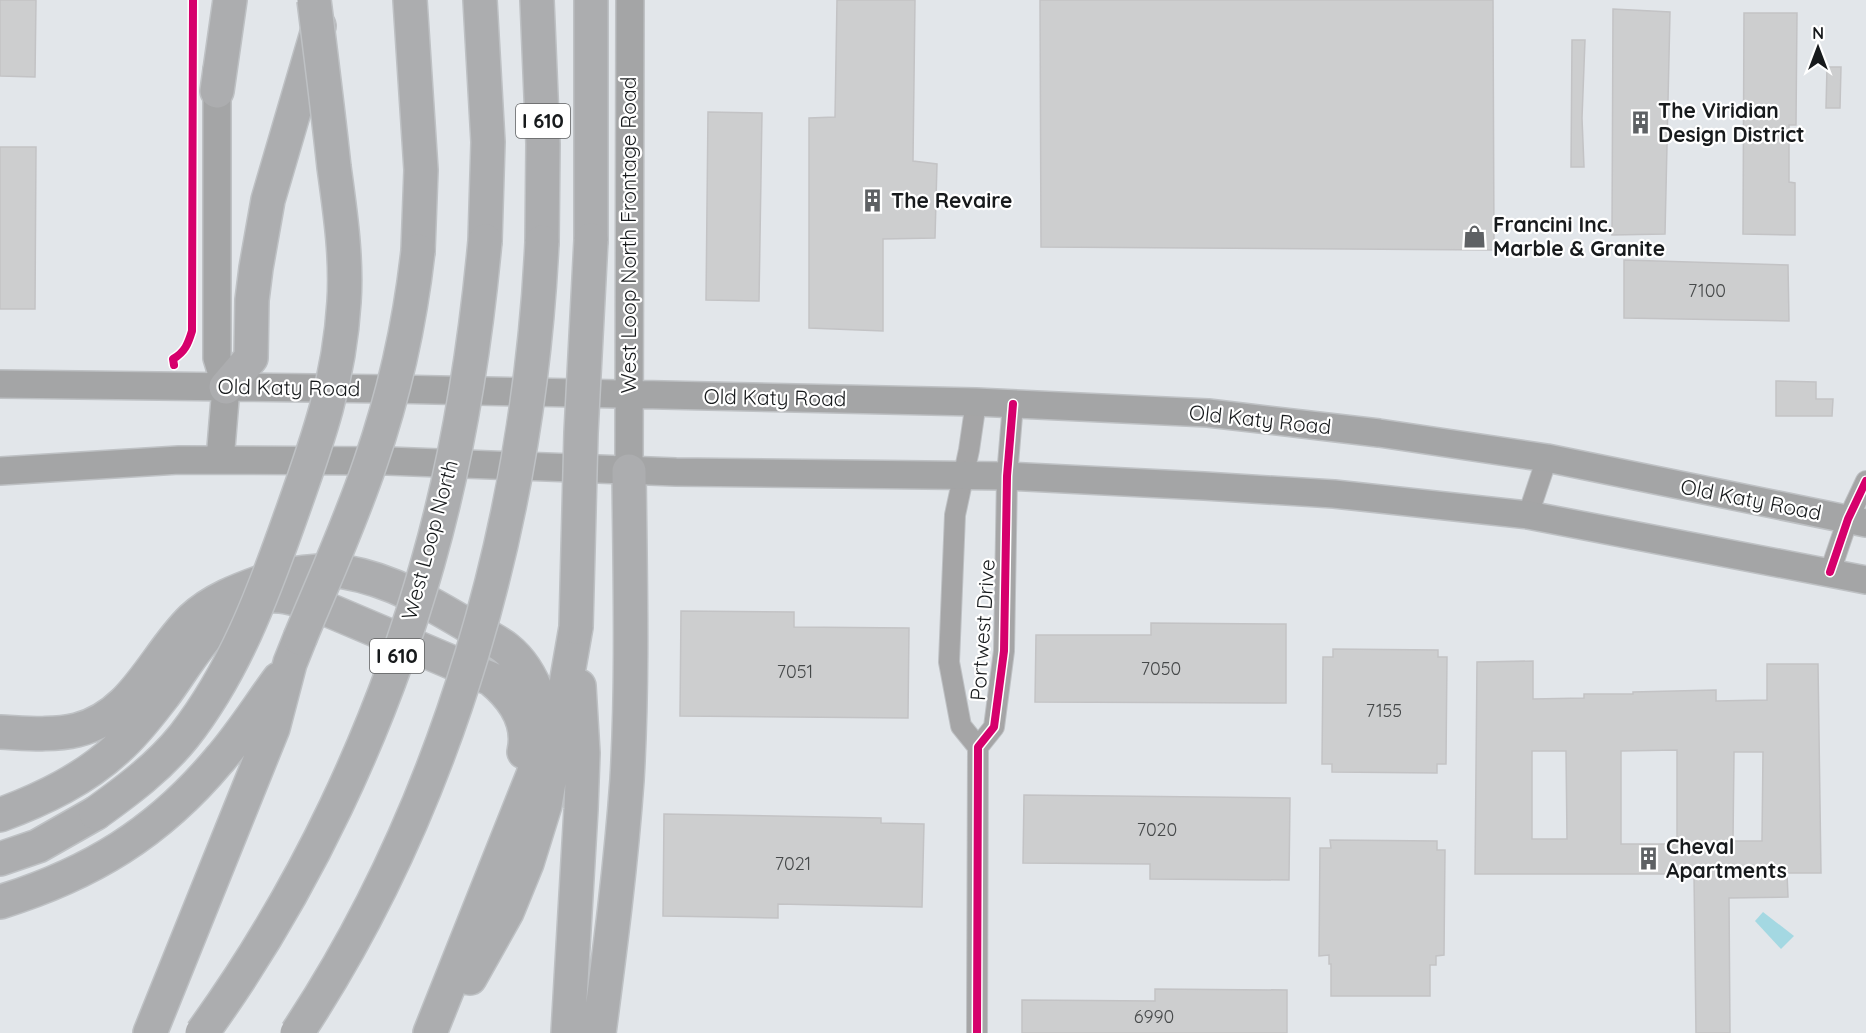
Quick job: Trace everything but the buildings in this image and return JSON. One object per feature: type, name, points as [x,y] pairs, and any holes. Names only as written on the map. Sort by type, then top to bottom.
[{"type":"highway","points":[[217,92],[230,0]]},
{"type":"highway","points":[[0,859],[38,846],[96,813],[140,782],[165,758],[219,685],[245,635],[267,583],[328,407],[339,352],[344,301],[344,253],[340,210],[314,0]]},
{"type":"highway","points":[[226,387],[252,358],[252,300],[268,200],[329,0]]},
{"type":"highway","points":[[150,1033],[273,728],[295,650],[349,519],[381,430],[408,320],[418,251],[421,170],[410,0]]},
{"type":"highway","name":"West Loop North","points":[[202,1033],[255,953],[289,896],[339,797],[380,703],[428,562],[458,437],[476,333],[485,241],[488,142],[480,0]]},
{"type":"highway","name":"I 610","points":[[297,1033],[343,959],[374,902],[400,846],[435,760],[473,651],[505,528],[523,431],[536,335],[542,242],[543,132],[537,0]]},
{"type":"highway","points":[[568,1033],[583,753],[576,627],[581,433],[591,240],[591,0]]},
{"type":"highway","points":[[599,1033],[616,896],[627,778],[631,621],[629,471]]},
{"type":"highway","points":[[0,732],[58,733],[96,722],[112,713],[134,694],[194,617],[230,594],[266,580],[296,573],[342,571],[384,582],[430,602],[508,649],[523,668],[539,701],[542,722],[540,748],[533,775],[430,1033]]},
{"type":"highway","points":[[0,815],[72,783],[117,749],[165,694],[194,652],[215,627],[237,607],[260,597],[287,596],[312,603],[490,679],[506,691],[516,705],[524,724],[526,746],[521,768],[413,1033]]},
{"type":"highway","points":[[430,1033],[462,991],[484,955],[507,912],[527,863],[545,805],[576,627]]},
{"type":"highway","points":[[0,902],[68,878],[120,849],[146,831],[186,796],[219,760],[295,650]]},
{"type":"main road","points":[[217,0],[218,358],[226,387],[220,460]]},
{"type":"main road","name":"West Loop North Frontage Road","points":[[629,471],[630,0]]},
{"type":"main road","name":"Old Katy Road","points":[[0,384],[976,402],[1208,413],[1379,433],[1547,458],[1857,521]]},
{"type":"main road","name":"Old Katy Road","points":[[0,471],[168,461],[388,461],[629,471],[1007,476],[1334,494],[1528,515],[1849,576]]},
{"type":"street","name":"Portwest Drive","points":[[976,402],[964,475],[954,514],[949,662],[961,726],[978,747],[994,727],[1004,651],[1007,476],[1012,404]]},
{"type":"street","points":[[1528,515],[1547,458]]},
{"type":"street","name":"Old Katy Road","points":[[1849,576],[1857,521],[1866,481]]},
{"type":"street","points":[[977,1033],[978,747]]},
{"type":"water","points":[[1763,912],[1794,936],[1781,949],[1755,921]]},
{"type":"cycle path","points":[[174,365],[173,359],[186,347],[192,331],[193,0]]},
{"type":"cycle path","points":[[977,1033],[978,747],[994,727],[1004,651],[1007,476],[1013,404]]},
{"type":"cycle path","points":[[1830,572],[1848,519],[1866,481]]},
{"type":"place","name":"The Viridian Design District","points":[[1640,123]]},
{"type":"place","name":"The Revaire","points":[[873,201]]},
{"type":"place","name":"Francini Inc. Marble & Granite","points":[[1475,237]]},
{"type":"place","name":"Cheval Apartments","points":[[1648,859]]}]
